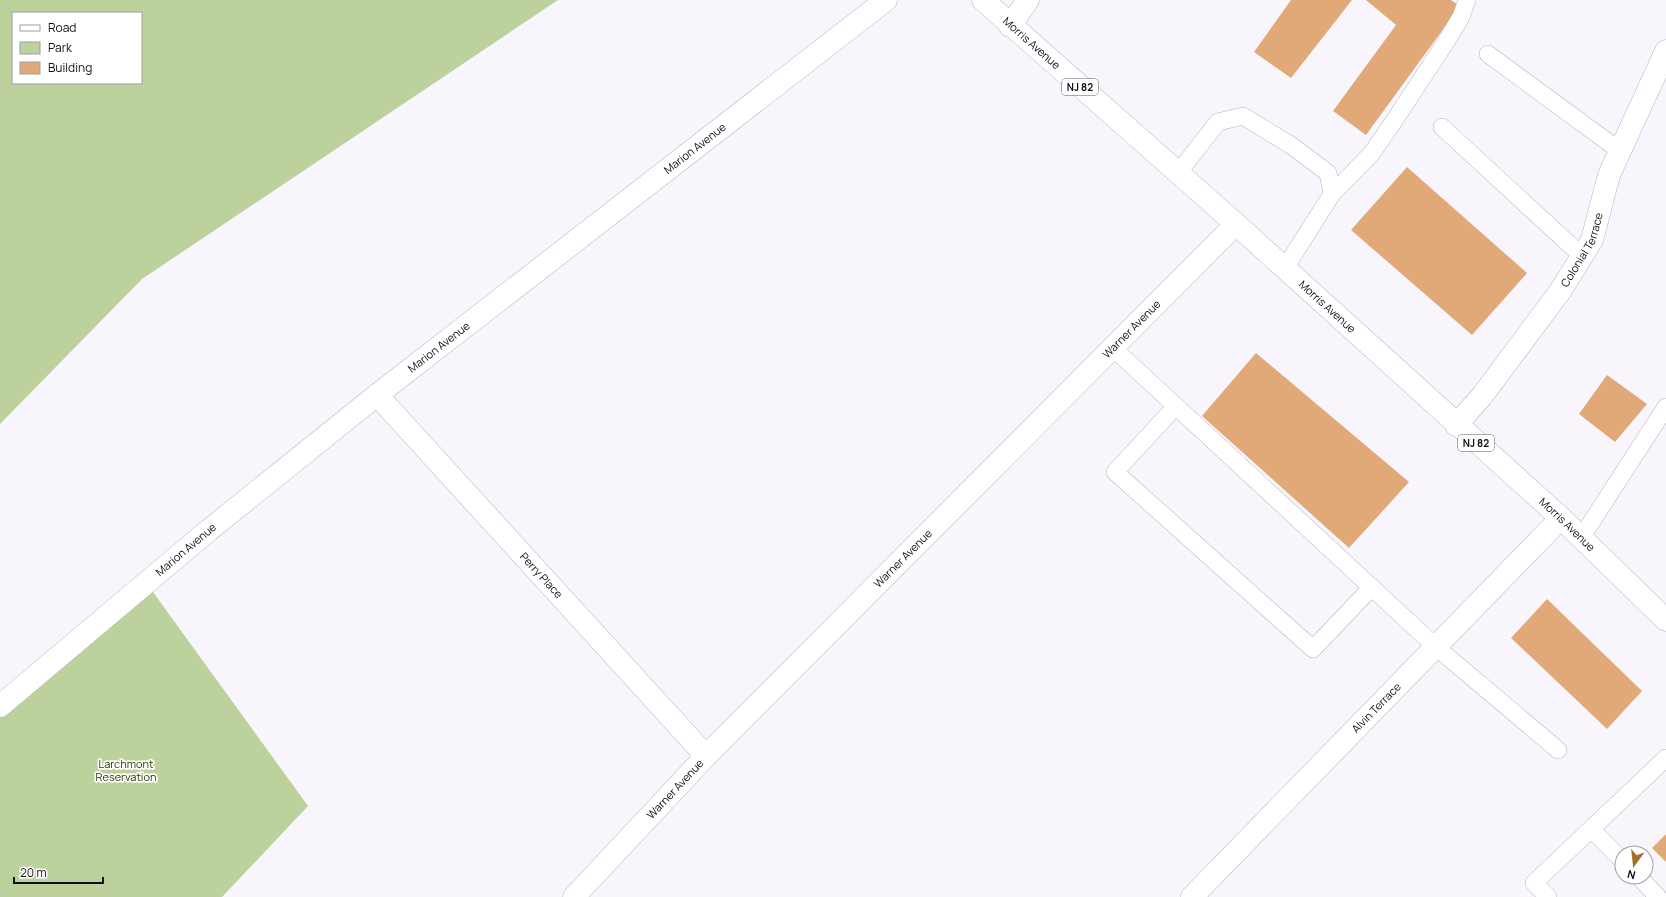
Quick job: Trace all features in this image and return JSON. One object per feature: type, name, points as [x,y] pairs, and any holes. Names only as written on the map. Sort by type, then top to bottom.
[{"type":"street","name":"Marion Avenue","points":[[0,706],[209,530],[377,395],[886,0]]},
{"type":"street","name":"Morris Avenue","points":[[983,0],[1010,26],[1236,224],[1456,425],[1561,518],[1666,620]]},
{"type":"street","points":[[1010,26],[1028,0]]},
{"type":"street","name":"Colonial Terrace","points":[[1456,425],[1482,396],[1562,290],[1592,240],[1609,175],[1666,51]]},
{"type":"street","name":"Warner Avenue","points":[[574,897],[706,756],[1236,224]]},
{"type":"street","name":"Perry Place","points":[[377,395],[706,756]]},
{"type":"street","name":"Alvin Terrace","points":[[1192,897],[1561,518]]},
{"type":"lane","points":[[1285,268],[1332,194],[1372,153],[1396,118],[1448,40],[1461,17],[1467,0]]},
{"type":"lane","points":[[1488,54],[1620,151]]},
{"type":"lane","points":[[1178,173],[1218,122],[1243,116],[1292,146],[1328,173],[1332,194]]},
{"type":"lane","points":[[1442,127],[1582,256]]},
{"type":"lane","points":[[1112,348],[1436,647],[1558,750]]},
{"type":"lane","points":[[1176,406],[1115,472],[1313,649],[1372,587]]},
{"type":"lane","points":[[1581,538],[1666,407]]},
{"type":"lane","points":[[1548,897],[1534,883],[1666,758]]},
{"type":"lane","points":[[1591,829],[1614,852]]},
{"type":"lane","points":[[1647,885],[1658,897]]},
{"type":"green space","points":[[0,0],[558,0],[142,279],[0,424]]},
{"type":"green space","name":"Larchmont Reservation","points":[[145,581],[308,806],[222,897],[0,897],[0,700]]},
{"type":"building","points":[[1291,0],[1352,0],[1291,78],[1254,52]]},
{"type":"building","points":[[1366,0],[1451,0],[1460,6],[1366,135],[1333,111],[1396,25]]},
{"type":"building","points":[[1407,167],[1527,273],[1472,335],[1351,230]]},
{"type":"building","points":[[1256,353],[1409,482],[1349,548],[1202,416]]},
{"type":"building","points":[[1607,375],[1647,404],[1615,442],[1579,414]]},
{"type":"building","points":[[1547,599],[1642,691],[1607,729],[1511,638]]},
{"type":"building","points":[[1666,834],[1666,862],[1654,850],[1654,846]]}]
